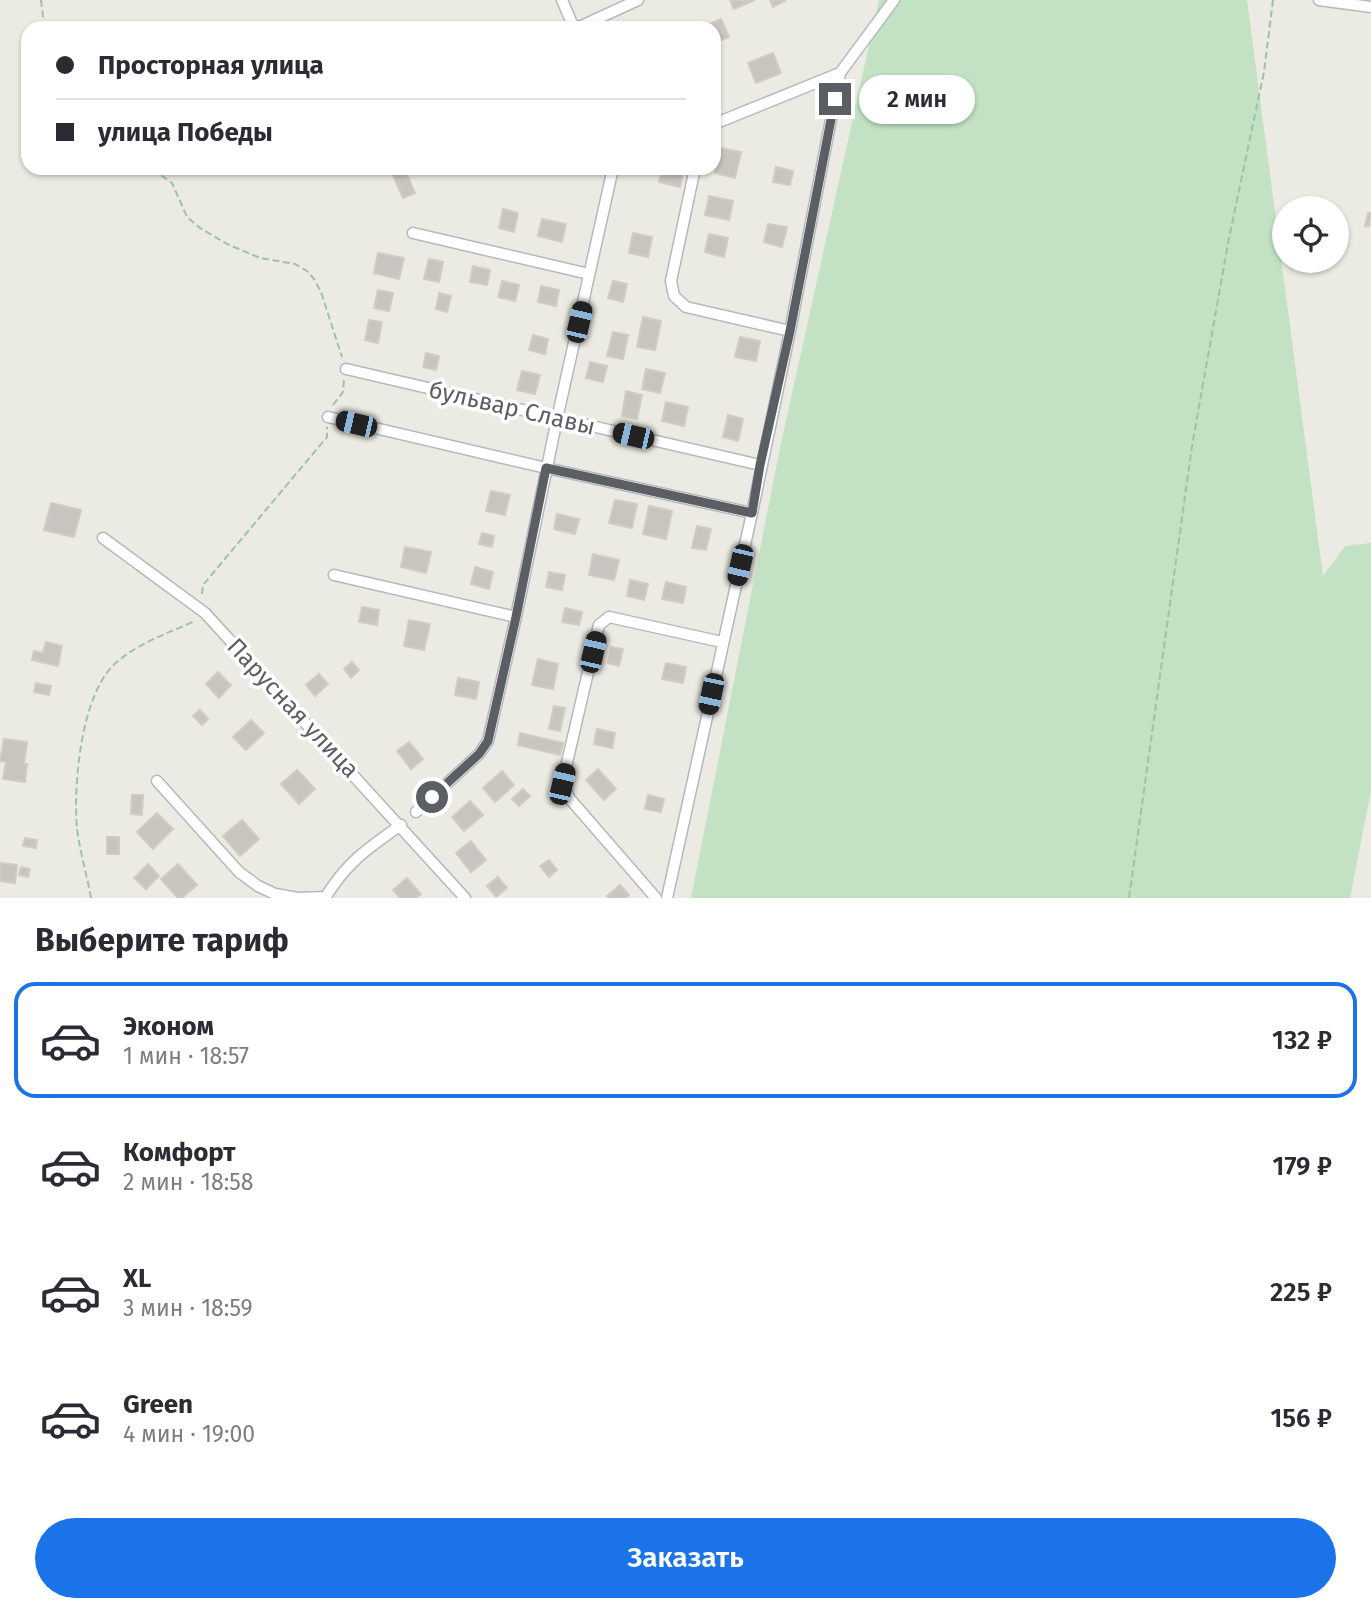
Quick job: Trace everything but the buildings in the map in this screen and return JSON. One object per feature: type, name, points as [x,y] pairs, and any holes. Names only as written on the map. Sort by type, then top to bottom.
[{"type":"street","points":[[562,0],[572,21]]},
{"type":"street","points":[[592,21],[638,0]]},
{"type":"street","points":[[667,898],[752,513],[840,73],[894,0]]},
{"type":"street","points":[[1319,0],[1371,7]]},
{"type":"street","points":[[721,121],[840,73]]},
{"type":"street","points":[[416,812],[479,754],[488,741],[611,175]]},
{"type":"street","points":[[694,175],[671,281],[674,296],[685,307],[790,331]]},
{"type":"street","points":[[413,233],[589,274]]},
{"type":"street","name":"бульвар Славы","points":[[346,369],[760,465]]},
{"type":"street","name":"бульвар Славы","points":[[328,417],[752,513]]},
{"type":"street","name":"Парусная улица","points":[[103,538],[205,612],[465,898]]},
{"type":"street","points":[[334,575],[516,617]]},
{"type":"street","points":[[656,898],[570,799],[562,784],[599,625],[609,617],[722,642]]},
{"type":"street","points":[[157,781],[239,872],[275,894],[325,898],[340,875],[362,852],[401,825]]},
{"type":"path","points":[[41,0],[42,21]]},
{"type":"path","points":[[1129,898],[1192,446],[1229,238],[1264,72],[1273,0]]},
{"type":"path","points":[[91,898],[77,832],[75,800],[88,712],[98,686],[116,662],[145,643],[202,618],[205,612],[201,597],[203,585],[327,437],[328,417],[343,392],[346,369],[321,292],[307,271],[295,264],[260,258],[227,244],[200,228],[187,217],[172,183],[161,175]]},
{"type":"green space","points":[[879,0],[1247,0],[1273,196],[1272,273],[1283,273],[1323,576],[1345,546],[1371,543],[1371,790],[1350,898],[691,898],[780,448]]},
{"type":"route","points":[[432,797],[479,754],[488,741],[546,468],[752,513],[835,99]]}]
